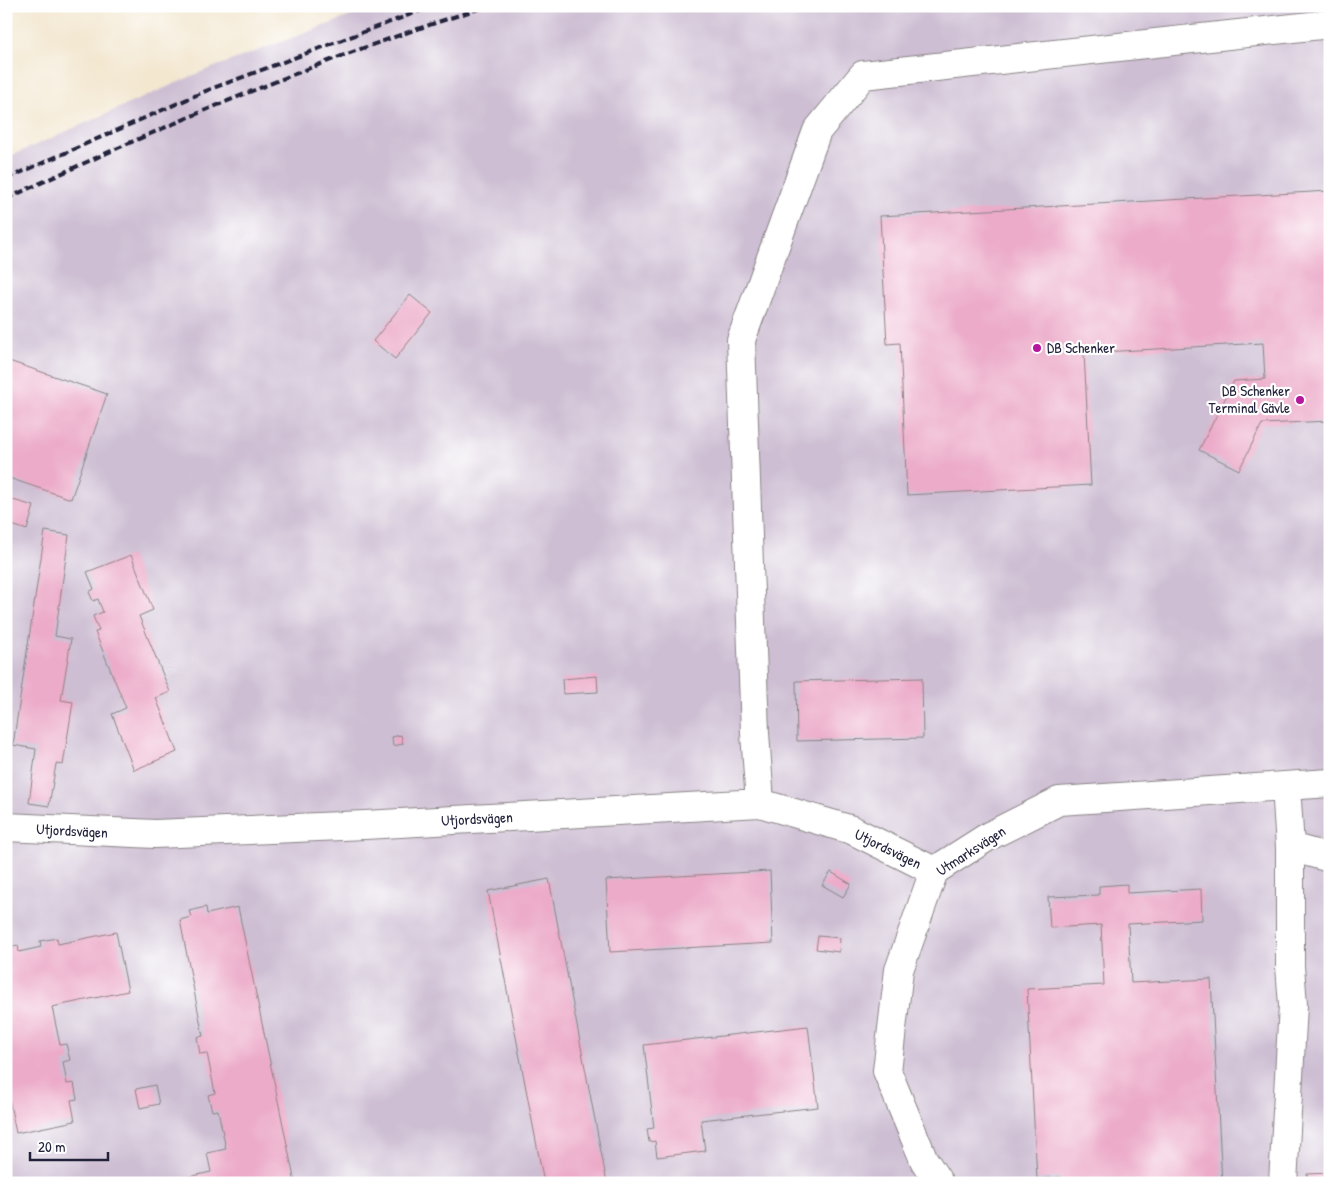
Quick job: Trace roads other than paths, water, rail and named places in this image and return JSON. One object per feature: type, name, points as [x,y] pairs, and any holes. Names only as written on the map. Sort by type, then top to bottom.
[{"type":"street","points":[[760,803],[755,733],[741,340],[816,131],[863,75],[1330,24]]},
{"type":"street","name":"Utmarksvägen","points":[[940,1183],[924,1160],[887,1070],[899,970],[934,872],[989,836],[1059,801],[1330,783]]},
{"type":"street","points":[[1283,1183],[1293,1005],[1290,966],[1290,847],[1286,786]]},
{"type":"street","name":"Utjordsvägen","points":[[6,827],[135,834],[366,826],[760,803],[852,830],[934,872]]},
{"type":"street","points":[[1290,847],[1330,858]]},
{"type":"railway","points":[[6,179],[208,90],[433,6]]},
{"type":"railway","points":[[6,199],[124,145],[244,94],[365,47],[488,6]]},
{"type":"place","name":"DB Schenker","points":[[1037,348]]},
{"type":"place","name":"DB Schenker Terminal Gävle","points":[[1300,400]]}]
